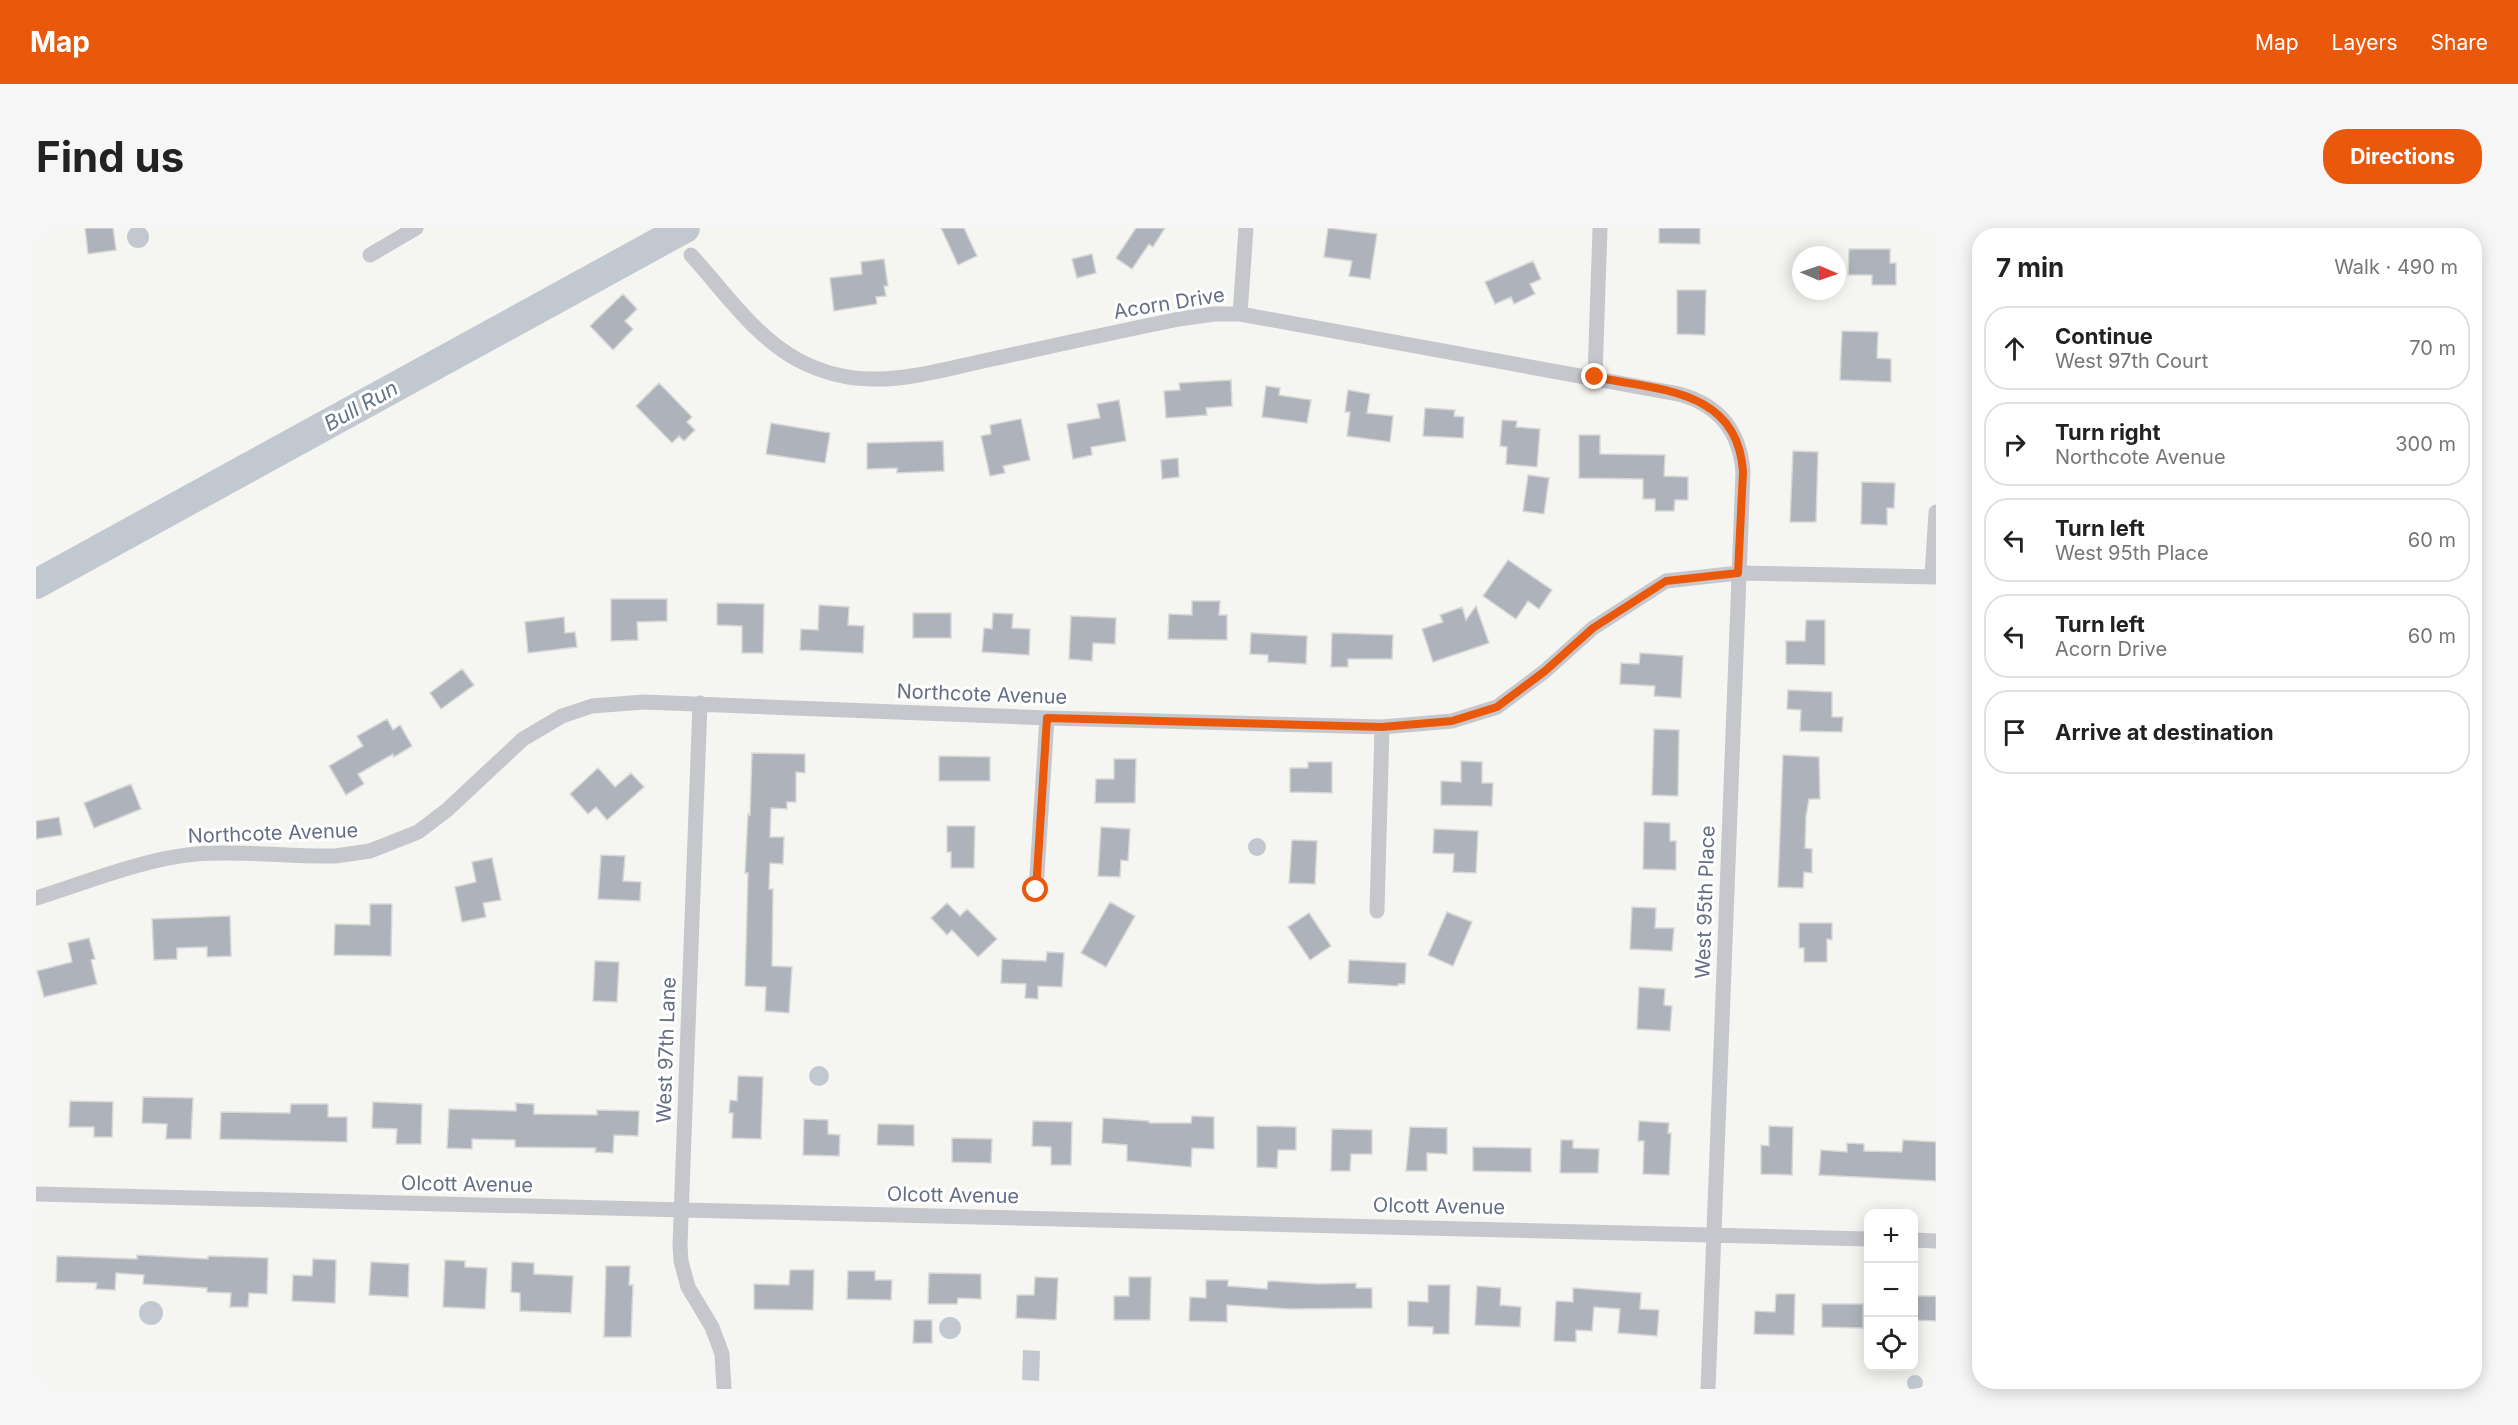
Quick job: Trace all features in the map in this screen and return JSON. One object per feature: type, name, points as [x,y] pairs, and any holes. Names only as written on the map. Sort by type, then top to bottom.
[{"type":"street","points":[[369,255],[416,228]]},
{"type":"street","points":[[1240,314],[1246,228]]},
{"type":"street","points":[[1595,377],[1600,228]]},
{"type":"street","name":"Acorn Drive","points":[[692,255],[770,341],[791,356],[835,375],[874,379],[926,373],[1179,319],[1214,314],[1240,314],[1595,377],[1694,398],[1705,404],[1724,421]]},
{"type":"street","name":"West 95th Place","points":[[1707,1389],[1742,457],[1735,436],[1724,421]]},
{"type":"street","points":[[1934,576],[1936,512]]},
{"type":"street","name":"Northcote Avenue","points":[[36,898],[125,870],[180,856],[216,853],[335,856],[370,851],[403,840],[432,822],[523,739],[562,716],[609,703],[700,703],[1047,718],[1382,727],[1452,721],[1497,707],[1545,671],[1593,628],[1666,581],[1738,573],[1934,576]]},
{"type":"street","name":"West 97th Lane","points":[[700,703],[680,1245],[684,1275],[693,1299],[718,1340],[722,1354],[724,1389]]},
{"type":"street","points":[[1036,890],[1047,718]]},
{"type":"street","points":[[1377,911],[1382,727]]},
{"type":"street","name":"Olcott Avenue","points":[[36,1194],[1864,1239]]},
{"type":"street","points":[[1918,1240],[1936,1241]]},
{"type":"shaded area","points":[[138,226],[148,233],[149,237],[142,247],[138,248],[128,241],[127,237],[134,227]]},
{"type":"shaded area","points":[[1257,838],[1263,841],[1266,847],[1263,853],[1257,856],[1251,853],[1248,847],[1251,841]]},
{"type":"shaded area","points":[[819,1066],[826,1069],[829,1076],[826,1083],[819,1086],[812,1083],[809,1076],[812,1069]]},
{"type":"shaded area","points":[[151,1301],[160,1304],[163,1313],[160,1322],[151,1325],[142,1322],[139,1313],[142,1304]]},
{"type":"shaded area","points":[[950,1317],[960,1324],[961,1328],[954,1338],[950,1339],[940,1332],[939,1328],[946,1318]]},
{"type":"shaded area","points":[[1023,1350],[1040,1351],[1039,1381],[1022,1380]]},
{"type":"shaded area","points":[[1912,1375],[1918,1375],[1923,1383],[1921,1389],[1912,1391],[1907,1386],[1907,1380]]},
{"type":"building","points":[[85,228],[113,228],[116,250],[88,254]]},
{"type":"building","points":[[941,228],[964,228],[977,256],[958,265]]},
{"type":"building","points":[[1136,228],[1165,228],[1153,247],[1149,244],[1132,269],[1116,258]]},
{"type":"building","points":[[1328,228],[1377,234],[1370,279],[1349,276],[1352,261],[1324,257]]},
{"type":"building","points":[[1659,228],[1700,228],[1700,244],[1659,243]]},
{"type":"building","points":[[1849,249],[1890,249],[1890,263],[1896,263],[1896,285],[1872,285],[1872,275],[1848,275]]},
{"type":"building","points":[[1092,254],[1096,273],[1077,278],[1072,259]]},
{"type":"building","points":[[884,259],[888,286],[884,286],[886,296],[876,297],[877,304],[834,311],[830,278],[862,274],[861,262]]},
{"type":"building","points":[[1533,261],[1541,279],[1530,284],[1535,294],[1514,304],[1511,297],[1495,304],[1485,282]]},
{"type":"building","points":[[1677,290],[1706,290],[1705,335],[1677,334]]},
{"type":"building","points":[[623,294],[637,309],[625,321],[633,329],[613,350],[590,326]]},
{"type":"building","points":[[1842,331],[1878,332],[1877,358],[1891,359],[1891,382],[1840,380]]},
{"type":"building","points":[[1231,380],[1232,406],[1206,408],[1207,415],[1166,418],[1164,391],[1180,390],[1179,383]]},
{"type":"building","points":[[659,383],[692,417],[687,422],[695,430],[684,441],[679,436],[672,443],[636,406]]},
{"type":"building","points":[[1266,386],[1280,388],[1279,395],[1311,400],[1307,423],[1262,417]]},
{"type":"building","points":[[1348,390],[1370,394],[1367,413],[1393,416],[1390,442],[1347,436],[1350,412],[1345,412]]},
{"type":"building","points":[[1119,400],[1126,441],[1091,447],[1092,455],[1073,459],[1067,424],[1100,418],[1097,404]]},
{"type":"building","points":[[1425,408],[1455,410],[1454,416],[1464,417],[1463,438],[1423,436]]},
{"type":"building","points":[[1021,419],[1030,460],[1003,466],[1005,473],[990,476],[981,436],[991,434],[990,425]]},
{"type":"building","points":[[1502,420],[1517,421],[1516,427],[1540,429],[1537,467],[1506,464],[1507,447],[1500,446]]},
{"type":"building","points":[[771,423],[830,433],[825,463],[766,454]]},
{"type":"building","points":[[1579,435],[1600,435],[1600,454],[1665,455],[1664,476],[1688,477],[1688,500],[1675,500],[1674,511],[1655,511],[1655,499],[1643,499],[1643,479],[1579,478]]},
{"type":"building","points":[[943,441],[944,471],[897,473],[897,468],[867,469],[867,443]]},
{"type":"building","points":[[1793,451],[1818,452],[1816,522],[1790,522]]},
{"type":"building","points":[[1178,458],[1179,477],[1162,479],[1161,460]]},
{"type":"building","points":[[1528,475],[1549,478],[1544,514],[1523,511]]},
{"type":"building","points":[[1862,482],[1895,483],[1894,508],[1887,508],[1887,525],[1861,524]]},
{"type":"building","points":[[1508,560],[1552,590],[1539,609],[1528,601],[1516,619],[1483,596]]},
{"type":"building","points":[[611,599],[667,599],[667,621],[637,622],[638,640],[611,641]]},
{"type":"building","points":[[1192,601],[1220,601],[1219,615],[1227,615],[1227,640],[1168,639],[1169,614],[1192,615]]},
{"type":"building","points":[[717,603],[764,604],[763,653],[742,653],[742,626],[717,625]]},
{"type":"building","points":[[819,605],[849,607],[848,625],[864,626],[863,653],[800,650],[801,629],[818,630]]},
{"type":"building","points":[[1476,606],[1489,643],[1433,662],[1422,629],[1443,622],[1440,615],[1462,607],[1466,620]]},
{"type":"building","points":[[913,613],[951,613],[951,638],[913,638]]},
{"type":"building","points":[[993,613],[1013,614],[1012,628],[1030,629],[1029,655],[982,652],[984,628],[992,629]]},
{"type":"building","points":[[1071,616],[1116,618],[1115,644],[1093,643],[1092,661],[1069,659]]},
{"type":"building","points":[[564,617],[565,633],[575,632],[577,647],[528,653],[525,622]]},
{"type":"building","points":[[1806,620],[1825,620],[1825,665],[1786,664],[1786,641],[1805,641]]},
{"type":"building","points":[[1251,633],[1307,636],[1306,664],[1268,662],[1268,655],[1250,654]]},
{"type":"building","points":[[1332,633],[1393,635],[1392,659],[1348,659],[1348,667],[1331,667]]},
{"type":"building","points":[[1640,653],[1683,656],[1681,698],[1654,696],[1655,686],[1620,684],[1621,663],[1639,664]]},
{"type":"building","points":[[462,669],[474,685],[441,709],[430,693]]},
{"type":"building","points":[[1788,690],[1832,692],[1832,717],[1843,717],[1842,732],[1800,731],[1801,710],[1787,709]]},
{"type":"building","points":[[387,719],[393,730],[400,725],[412,746],[358,774],[364,784],[346,795],[329,766],[363,746],[357,736]]},
{"type":"building","points":[[1654,729],[1679,730],[1678,796],[1652,795]]},
{"type":"building","points":[[752,753],[805,754],[805,773],[796,772],[796,802],[787,802],[787,809],[771,808],[770,837],[784,837],[783,864],[770,863],[769,889],[773,889],[772,966],[792,967],[789,1013],[765,1011],[766,987],[745,986],[748,873],[745,873]]},
{"type":"building","points":[[1783,755],[1819,757],[1820,799],[1809,799],[1806,816],[1805,848],[1812,849],[1812,873],[1804,872],[1803,888],[1778,887]]},
{"type":"building","points":[[939,756],[990,757],[990,781],[939,781]]},
{"type":"building","points":[[1114,759],[1136,759],[1135,803],[1095,803],[1096,779],[1114,779]]},
{"type":"building","points":[[1461,761],[1482,762],[1482,783],[1493,783],[1492,806],[1441,805],[1441,781],[1461,782]]},
{"type":"building","points":[[1308,762],[1332,762],[1332,793],[1290,792],[1290,768],[1308,768]]},
{"type":"building","points":[[598,768],[615,787],[631,773],[644,787],[607,820],[596,807],[588,814],[570,794]]},
{"type":"building","points":[[131,784],[141,809],[94,828],[84,803]]},
{"type":"building","points":[[59,817],[62,835],[36,839],[36,821]]},
{"type":"building","points":[[1644,822],[1670,823],[1670,841],[1676,841],[1676,870],[1643,869]]},
{"type":"building","points":[[947,826],[975,826],[974,868],[951,868],[951,852],[947,852]]},
{"type":"building","points":[[1101,827],[1130,829],[1128,861],[1121,860],[1120,877],[1098,876]]},
{"type":"building","points":[[1434,829],[1478,831],[1476,873],[1453,872],[1454,854],[1433,853]]},
{"type":"building","points":[[1292,840],[1317,841],[1315,884],[1289,883]]},
{"type":"building","points":[[601,855],[625,856],[623,881],[641,882],[640,901],[598,899]]},
{"type":"building","points":[[492,858],[501,900],[483,903],[486,917],[462,922],[455,887],[476,882],[472,862]]},
{"type":"building","points":[[1110,902],[1135,916],[1106,967],[1081,953]]},
{"type":"building","points":[[947,903],[960,916],[967,909],[997,939],[978,957],[952,930],[947,935],[931,918]]},
{"type":"building","points":[[370,904],[392,904],[391,956],[334,955],[335,924],[370,925]]},
{"type":"building","points":[[1632,907],[1656,908],[1655,928],[1674,928],[1672,951],[1630,949]]},
{"type":"building","points":[[1447,912],[1472,922],[1453,966],[1428,955]]},
{"type":"building","points":[[1309,913],[1331,946],[1310,960],[1288,927]]},
{"type":"building","points":[[230,916],[231,956],[207,957],[207,947],[177,948],[177,959],[154,960],[152,919]]},
{"type":"building","points":[[1799,923],[1832,923],[1832,940],[1827,939],[1827,962],[1804,962],[1804,948],[1799,948]]},
{"type":"building","points":[[89,938],[95,959],[91,960],[97,984],[44,997],[37,971],[72,962],[68,943]]},
{"type":"building","points":[[1047,952],[1064,953],[1062,987],[1038,986],[1038,999],[1025,998],[1026,984],[1001,983],[1002,959],[1046,961]]},
{"type":"building","points":[[1349,960],[1406,963],[1405,984],[1398,984],[1398,986],[1348,983]]},
{"type":"building","points":[[595,961],[619,962],[617,1002],[593,1001]]},
{"type":"building","points":[[1639,987],[1665,989],[1664,1005],[1672,1006],[1670,1031],[1637,1029]]},
{"type":"building","points":[[738,1076],[763,1077],[761,1139],[732,1138],[733,1113],[729,1113],[730,1100],[737,1101]]},
{"type":"building","points":[[143,1097],[193,1098],[191,1139],[166,1139],[167,1124],[142,1123]]},
{"type":"building","points":[[70,1101],[113,1102],[112,1137],[94,1137],[94,1127],[69,1127]]},
{"type":"building","points":[[373,1102],[422,1104],[421,1144],[396,1144],[397,1129],[372,1128]]},
{"type":"building","points":[[516,1103],[534,1104],[534,1114],[597,1115],[597,1110],[639,1111],[638,1136],[614,1135],[613,1153],[595,1152],[596,1148],[515,1147],[515,1140],[472,1139],[472,1149],[447,1148],[449,1109],[516,1111]]},
{"type":"building","points":[[291,1104],[328,1104],[328,1117],[347,1117],[347,1142],[220,1139],[221,1112],[290,1113]]},
{"type":"building","points":[[1192,1116],[1214,1117],[1214,1149],[1192,1148],[1191,1167],[1127,1161],[1127,1145],[1102,1143],[1103,1118],[1149,1121],[1149,1123],[1191,1123]]},
{"type":"building","points":[[804,1119],[828,1120],[828,1134],[840,1135],[839,1156],[803,1155]]},
{"type":"building","points":[[1033,1121],[1072,1122],[1071,1165],[1051,1165],[1051,1147],[1032,1146]]},
{"type":"building","points":[[1639,1121],[1669,1123],[1668,1133],[1671,1133],[1669,1175],[1643,1174],[1644,1141],[1638,1141]]},
{"type":"building","points":[[878,1124],[914,1125],[914,1146],[877,1145]]},
{"type":"building","points":[[1257,1126],[1296,1127],[1296,1150],[1278,1150],[1277,1168],[1257,1167]]},
{"type":"building","points":[[1769,1126],[1793,1127],[1792,1175],[1761,1174],[1761,1145],[1769,1146]]},
{"type":"building","points":[[1410,1127],[1447,1128],[1447,1154],[1427,1153],[1427,1171],[1406,1171]]},
{"type":"building","points":[[1332,1129],[1372,1130],[1372,1154],[1351,1154],[1350,1171],[1331,1171]]},
{"type":"building","points":[[952,1138],[992,1139],[991,1163],[952,1162]]},
{"type":"building","points":[[1561,1140],[1573,1140],[1573,1148],[1599,1149],[1598,1173],[1560,1173]]},
{"type":"building","points":[[1903,1140],[1936,1142],[1936,1181],[1819,1175],[1821,1150],[1847,1152],[1847,1143],[1864,1144],[1864,1151],[1902,1152]]},
{"type":"building","points":[[1473,1147],[1531,1148],[1531,1172],[1473,1171]]},
{"type":"building","points":[[137,1255],[208,1259],[208,1256],[268,1258],[267,1294],[249,1293],[248,1307],[230,1307],[231,1293],[207,1292],[207,1288],[143,1284],[144,1275],[116,1273],[115,1290],[96,1289],[97,1283],[56,1282],[57,1256],[137,1259]]},
{"type":"building","points":[[313,1259],[336,1260],[335,1303],[292,1301],[293,1275],[312,1276]]},
{"type":"building","points":[[445,1260],[465,1261],[465,1267],[487,1268],[485,1309],[443,1307]]},
{"type":"building","points":[[371,1262],[409,1264],[408,1297],[369,1295]]},
{"type":"building","points":[[512,1262],[534,1263],[534,1274],[573,1276],[571,1313],[520,1311],[520,1293],[511,1292]]},
{"type":"building","points":[[606,1266],[630,1266],[629,1285],[633,1285],[631,1337],[604,1337]]},
{"type":"building","points":[[790,1270],[814,1270],[813,1310],[754,1309],[754,1284],[789,1285]]},
{"type":"building","points":[[848,1271],[875,1271],[875,1280],[892,1280],[891,1300],[847,1299]]},
{"type":"building","points":[[929,1273],[981,1274],[981,1299],[958,1298],[957,1304],[928,1304]]},
{"type":"building","points":[[1035,1277],[1058,1278],[1056,1320],[1016,1318],[1017,1295],[1034,1295]]},
{"type":"building","points":[[1129,1277],[1151,1277],[1150,1320],[1114,1320],[1114,1296],[1129,1296]]},
{"type":"building","points":[[1206,1280],[1228,1280],[1228,1286],[1267,1289],[1268,1281],[1318,1284],[1356,1283],[1356,1288],[1372,1288],[1372,1308],[1290,1309],[1227,1305],[1227,1322],[1189,1321],[1190,1297],[1206,1298]]},
{"type":"building","points":[[1428,1285],[1450,1285],[1449,1334],[1433,1334],[1433,1327],[1408,1326],[1408,1301],[1428,1302]]},
{"type":"building","points":[[1477,1286],[1501,1288],[1500,1305],[1521,1307],[1520,1327],[1475,1325]]},
{"type":"building","points":[[1573,1288],[1641,1293],[1640,1309],[1659,1310],[1657,1336],[1618,1333],[1620,1309],[1594,1307],[1592,1331],[1576,1330],[1576,1342],[1554,1341],[1556,1301],[1573,1302]]},
{"type":"building","points":[[1776,1294],[1795,1294],[1794,1335],[1754,1334],[1755,1311],[1775,1312]]},
{"type":"building","points":[[1918,1296],[1936,1296],[1936,1321],[1918,1320]]},
{"type":"building","points":[[1822,1304],[1863,1304],[1863,1328],[1822,1327]]},
{"type":"building","points":[[914,1320],[932,1320],[932,1343],[913,1343]]},
{"type":"waterway","name":"Bull Run","points":[[36,584],[685,228]]},
{"type":"route","points":[[1036,890],[1047,718],[1382,727],[1452,721],[1497,707],[1545,671],[1593,628],[1666,581],[1738,573],[1743,472],[1742,457],[1731,430],[1716,412],[1694,398],[1595,377]]}]
